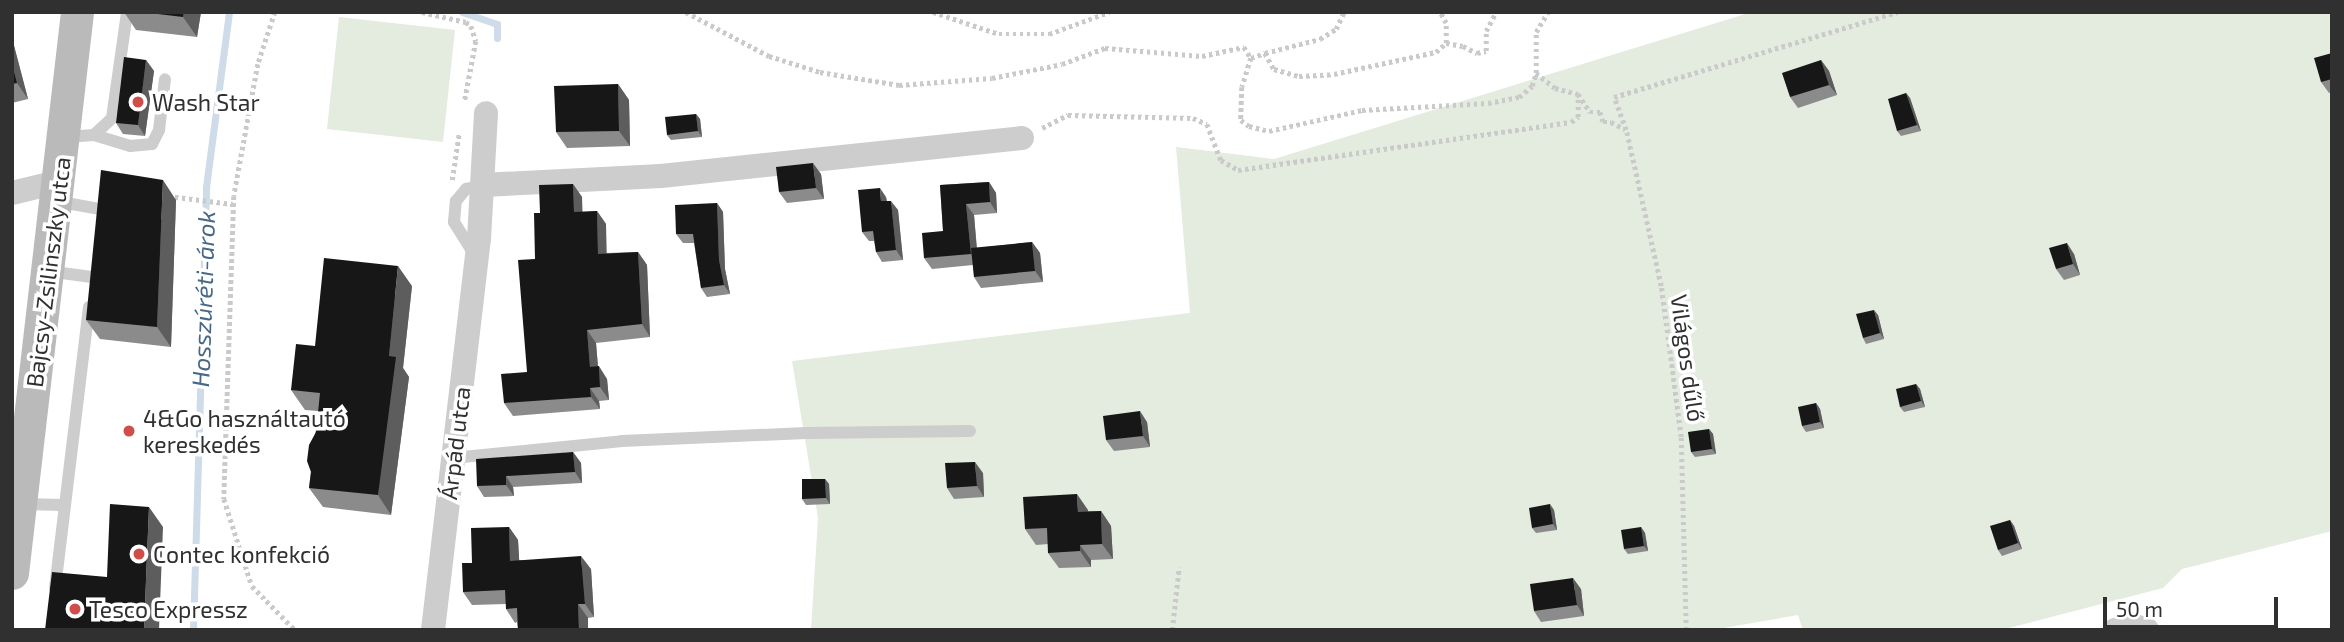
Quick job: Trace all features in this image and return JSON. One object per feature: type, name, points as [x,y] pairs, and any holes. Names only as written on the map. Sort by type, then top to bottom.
[{"type":"main road","name":"Bajcsy-Zsilinszky utca","points":[[12,573],[16,504],[56,192],[79,136],[78,12]]},
{"type":"street","name":"Árpád utca","points":[[433,630],[483,185],[475,110]]},
{"type":"street","points":[[483,185],[661,176],[1023,138]]},
{"type":"street","points":[[12,193],[56,192]]},
{"type":"lane","points":[[79,136],[112,118],[127,12]]},
{"type":"lane","points":[[79,136],[130,146],[152,144],[159,130],[165,79]]},
{"type":"lane","points":[[477,257],[454,222],[456,201],[466,190],[483,185]]},
{"type":"lane","points":[[56,192],[101,203],[99,222]]},
{"type":"lane","points":[[54,602],[94,263]]},
{"type":"lane","points":[[47,271],[92,277]]},
{"type":"lane","points":[[453,458],[648,440],[806,433],[970,431]]},
{"type":"lane","points":[[16,504],[65,505]]},
{"type":"path","points":[[275,12],[258,64],[233,204],[224,499],[251,586],[295,630]]},
{"type":"path","points":[[422,12],[466,22],[471,26],[476,41],[475,110]]},
{"type":"path","points":[[686,12],[769,56],[820,72],[899,85],[992,78],[1062,64],[1105,48],[1202,56],[1244,47],[1251,58],[1242,87],[1241,120],[1249,127],[1269,131],[1362,110],[1488,103],[1518,97],[1532,86],[1536,73],[1536,32],[1548,12]]},
{"type":"path","points":[[933,12],[999,34],[1049,34],[1108,12]]},
{"type":"path","points":[[1251,58],[1320,39],[1336,29],[1344,12]]},
{"type":"path","points":[[1265,53],[1274,69],[1299,76],[1334,74],[1436,52],[1446,43],[1446,23],[1440,12]]},
{"type":"path","points":[[1446,43],[1463,46],[1478,53],[1486,51],[1486,31],[1496,12]]},
{"type":"path","name":"Világos dűlő","points":[[1686,630],[1681,437],[1661,286],[1626,130],[1615,97],[1898,12]]},
{"type":"path","points":[[1536,73],[1555,88],[1578,94],[1590,112],[1600,112],[1603,122],[1611,122],[1626,130]]},
{"type":"path","points":[[1023,138],[1068,115],[1193,118],[1207,124],[1221,160],[1238,170],[1571,122],[1578,117],[1578,94]]},
{"type":"path","points":[[456,201],[452,174],[461,121]]},
{"type":"path","points":[[155,194],[233,204]]},
{"type":"path","points":[[1172,630],[1179,567]]},
{"type":"shaded area","points":[[1752,12],[2332,12],[2332,531],[2182,569],[2163,588],[2001,630],[1803,630],[1798,615],[1712,630],[811,630],[818,518],[792,361],[1190,313],[1176,147],[1274,159]]},
{"type":"shaded area","points":[[339,17],[455,30],[443,142],[327,129]]},
{"type":"building","points":[[141,12],[184,12],[183,17]]},
{"type":"building","points":[[2332,53],[2332,79],[2321,82],[2314,58]]},
{"type":"building","points":[[124,57],[146,60],[138,125],[116,123]]},
{"type":"building","points":[[1821,60],[1829,85],[1790,97],[1782,73]]},
{"type":"building","points":[[12,64],[17,83],[12,84]]},
{"type":"building","points":[[618,84],[619,131],[556,132],[554,86]]},
{"type":"building","points":[[1906,93],[1917,125],[1897,131],[1888,99]]},
{"type":"building","points":[[696,114],[698,131],[667,135],[665,117]]},
{"type":"building","points":[[813,163],[816,188],[779,192],[776,167]]},
{"type":"building","points":[[101,170],[163,180],[157,327],[86,320]]},
{"type":"building","points":[[989,182],[990,202],[966,204],[971,254],[924,258],[922,233],[943,231],[940,185]]},
{"type":"building","points":[[573,184],[574,212],[597,211],[598,254],[638,252],[642,324],[587,330],[590,367],[599,366],[600,387],[590,388],[591,397],[504,403],[501,374],[527,372],[518,260],[535,259],[534,213],[540,213],[539,185]]},
{"type":"building","points":[[880,188],[881,201],[891,201],[896,250],[876,252],[873,231],[862,232],[858,190]]},
{"type":"building","points":[[717,203],[719,260],[724,285],[701,288],[693,234],[676,234],[675,205]]},
{"type":"building","points":[[1032,242],[1035,271],[974,277],[971,248]]},
{"type":"building","points":[[2067,243],[2073,264],[2056,269],[2049,248]]},
{"type":"building","points":[[324,258],[398,266],[389,356],[396,357],[378,495],[309,488],[311,472],[307,461],[309,445],[316,432],[320,393],[291,390],[296,344],[315,346]]},
{"type":"building","points":[[1874,310],[1880,333],[1863,338],[1856,314]]},
{"type":"building","points":[[1916,384],[1921,401],[1900,407],[1896,389]]},
{"type":"building","points":[[1816,403],[1820,422],[1802,426],[1798,407]]},
{"type":"building","points":[[1140,411],[1143,436],[1106,440],[1103,416]]},
{"type":"building","points":[[1709,429],[1712,449],[1691,452],[1688,432]]},
{"type":"building","points":[[573,452],[575,472],[506,476],[506,485],[477,486],[476,459]]},
{"type":"building","points":[[975,462],[977,486],[947,488],[945,463]]},
{"type":"building","points":[[802,479],[825,479],[826,498],[802,499]]},
{"type":"building","points":[[1077,494],[1078,512],[1101,511],[1102,544],[1080,545],[1080,551],[1048,553],[1047,528],[1025,529],[1023,497]]},
{"type":"building","points":[[110,504],[149,507],[144,630],[45,630],[52,572],[107,577]]},
{"type":"building","points":[[1550,504],[1553,524],[1532,528],[1529,508]]},
{"type":"building","points":[[2010,520],[2018,543],[1998,550],[1990,526]]},
{"type":"building","points":[[509,527],[510,561],[581,556],[585,604],[578,604],[579,630],[518,630],[517,608],[506,609],[505,590],[463,592],[462,563],[472,563],[471,528]]},
{"type":"building","points":[[1641,527],[1644,546],[1624,549],[1621,530]]},
{"type":"building","points":[[1573,578],[1577,605],[1534,611],[1530,584]]},
{"type":"waterway","name":"Hosszúréti-árok","points":[[193,630],[206,187],[229,12]]},
{"type":"waterway","points":[[462,12],[497,24],[497,38]]},
{"type":"place","name":"Wash Star","points":[[138,102]]},
{"type":"place","name":"4&Go használtautó kereskedés","points":[[129,431]]},
{"type":"place","name":"Contec konfekció","points":[[139,554]]},
{"type":"place","name":"Tesco Expressz","points":[[75,609]]}]
